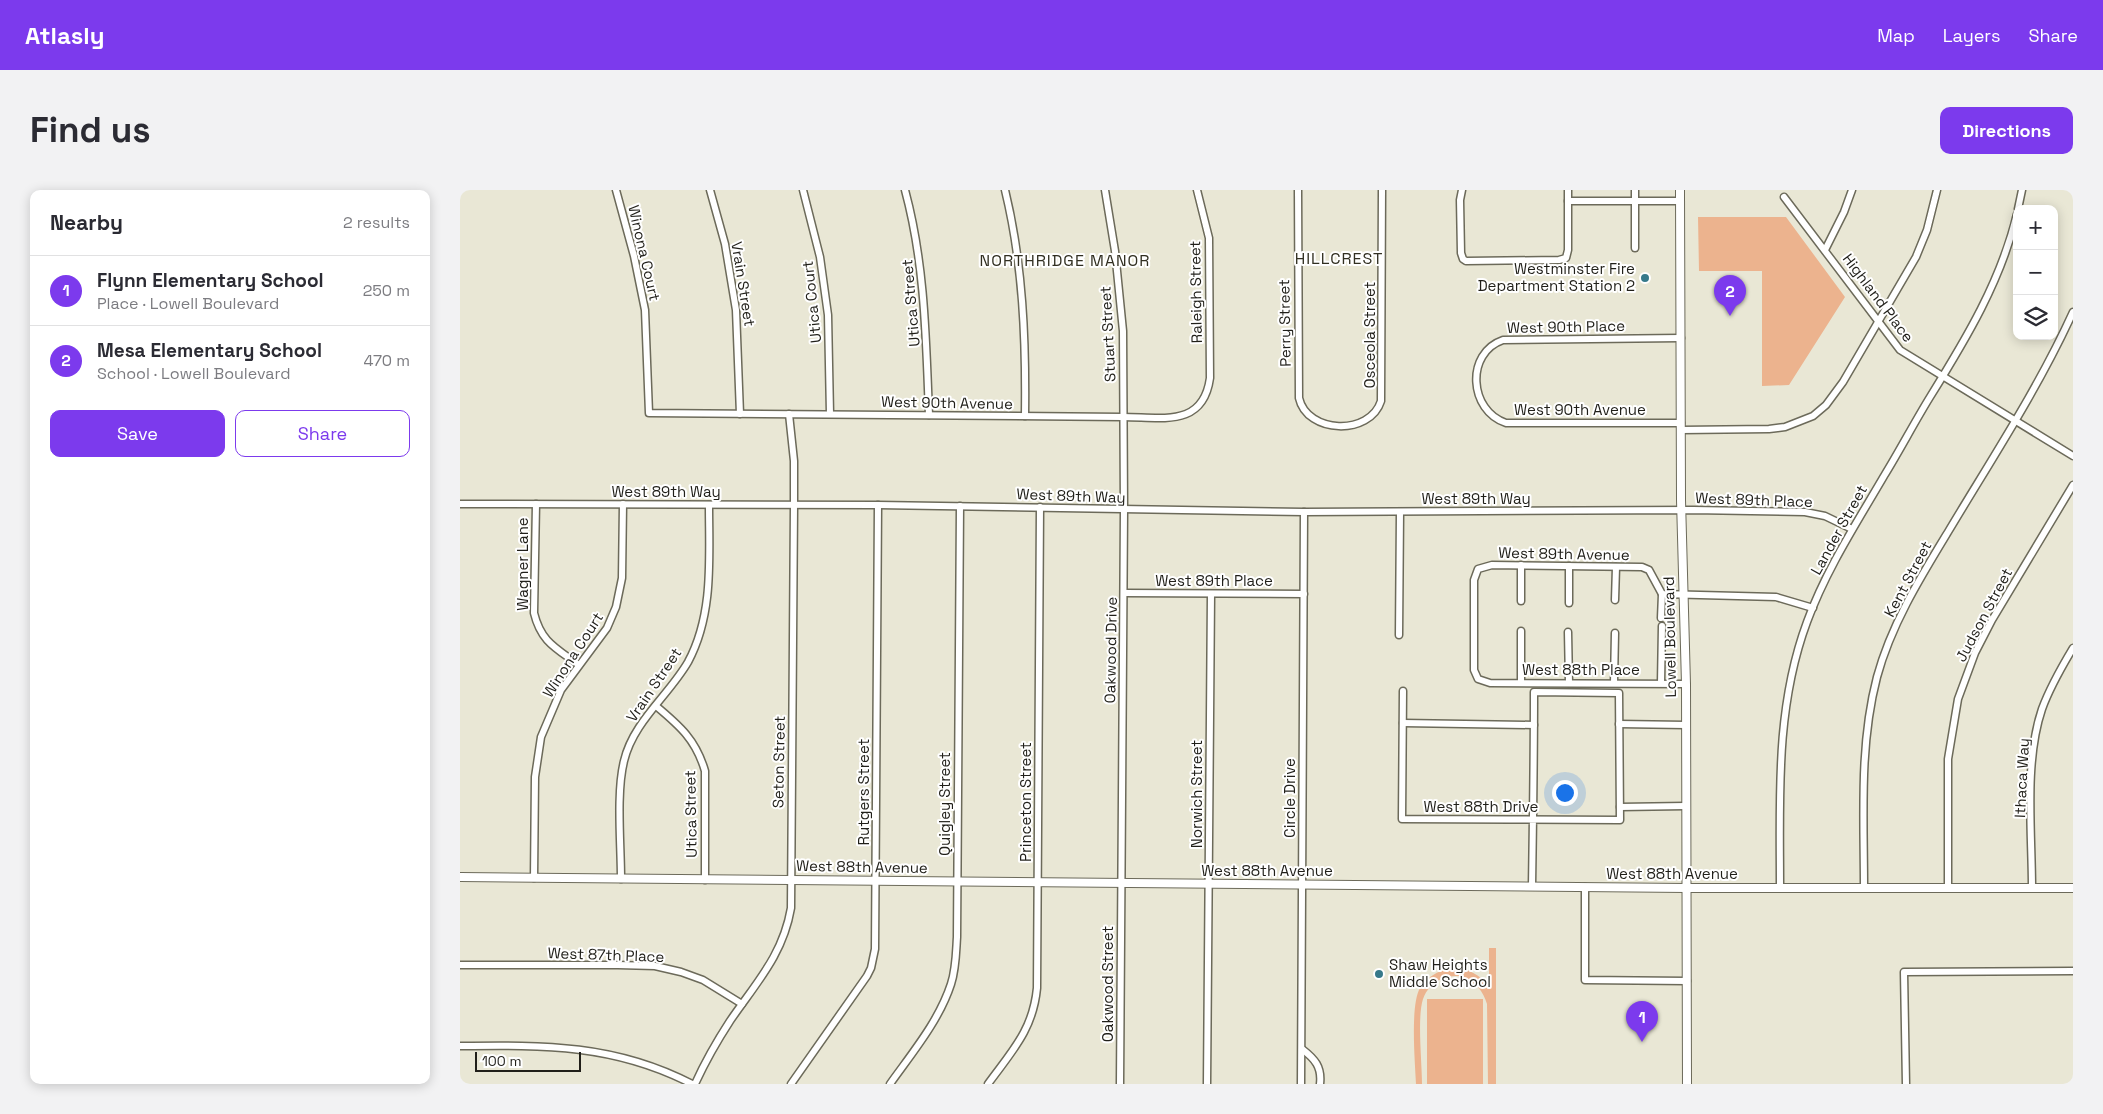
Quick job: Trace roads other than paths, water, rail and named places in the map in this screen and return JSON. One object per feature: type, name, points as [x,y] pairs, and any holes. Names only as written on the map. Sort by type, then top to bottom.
[{"type":"street","name":"Winona Court","points":[[616,190],[634,256],[644,310],[648,359],[649,413]]},
{"type":"street","name":"Vrain Street","points":[[710,190],[725,244],[736,310],[740,414]]},
{"type":"street","name":"Utica Court","points":[[803,190],[820,257],[828,315],[830,414]]},
{"type":"street","name":"Utica Street","points":[[905,190],[915,233],[925,304],[929,415]]},
{"type":"street","points":[[1005,190],[1014,232],[1022,295],[1026,371],[1025,416]]},
{"type":"street","name":"Stuart Street","points":[[1105,190],[1121,306],[1123,417]]},
{"type":"street","name":"Raleigh Street","points":[[1197,190],[1208,238],[1210,366]]},
{"type":"street","name":"Perry Street","points":[[1298,190],[1299,398],[1306,414],[1316,421],[1331,425],[1343,425]]},
{"type":"street","name":"Osceola Street","points":[[1343,425],[1360,424],[1368,420],[1378,409],[1382,395],[1382,190]]},
{"type":"street","points":[[1462,190],[1460,241],[1463,259],[1559,260],[1566,258],[1568,250],[1568,190]]},
{"type":"street","points":[[1635,190],[1635,248]]},
{"type":"street","name":"Lowell Boulevard","points":[[1680,190],[1681,511],[1686,684],[1687,1084]]},
{"type":"street","points":[[1825,250],[1844,212],[1852,190]]},
{"type":"street","name":"West 90th Avenue","points":[[1477,380],[1477,394],[1482,406],[1493,418],[1506,423],[1769,429],[1793,425],[1813,416],[1835,394],[1879,322],[1921,245],[1932,215],[1938,190]]},
{"type":"street","points":[[2019,205],[2022,190]]},
{"type":"street","name":"Highland Place","points":[[1784,197],[1900,350],[2073,456]]},
{"type":"street","points":[[1568,201],[1680,201]]},
{"type":"street","name":"Lander Street","points":[[1780,888],[1780,763],[1782,732],[1793,670],[1813,608],[1835,558],[1943,378],[1993,287],[2013,226]]},
{"type":"street","name":"Kent Street","points":[[1864,888],[1865,745],[1872,699],[1888,644],[1916,584],[2054,354],[2073,312]]},
{"type":"street","name":"West 90th Place","points":[[1477,380],[1479,362],[1484,352],[1492,344],[1503,340],[1681,338]]},
{"type":"street","name":"West 90th Avenue","points":[[649,413],[1179,417],[1192,412],[1206,397],[1210,378],[1210,366]]},
{"type":"street","name":"Seton Street","points":[[693,1084],[718,1040],[773,960],[786,933],[791,908],[794,461],[789,414]]},
{"type":"street","name":"Oakwood Drive","points":[[1121,883],[1124,593],[1123,417]]},
{"type":"street","name":"Judson Street","points":[[1948,888],[1948,759],[1958,699],[1975,653],[1992,620],[2073,485]]},
{"type":"street","name":"West 89th Way","points":[[460,504],[794,504],[1304,512],[1681,511]]},
{"type":"street","name":"Wagner Lane","points":[[536,504],[534,613],[544,638],[579,665]]},
{"type":"street","name":"Winona Court","points":[[534,878],[535,777],[541,737],[562,690],[608,628],[620,596],[623,504]]},
{"type":"street","name":"Vrain Street","points":[[621,879],[621,788],[624,760],[634,737],[687,662],[694,649],[703,620],[707,596],[709,505]]},
{"type":"street","name":"Rutgers Street","points":[[791,1084],[871,968],[875,949],[878,505]]},
{"type":"street","name":"Quigley Street","points":[[890,1084],[930,1027],[943,1004],[951,985],[956,954],[960,506]]},
{"type":"street","name":"Princeton Street","points":[[988,1084],[1025,1032],[1034,1012],[1037,988],[1040,507]]},
{"type":"street","name":"West 89th Place","points":[[1681,511],[1805,512],[1833,520],[1852,529]]},
{"type":"street","name":"Circle Drive","points":[[1301,1084],[1304,512]]},
{"type":"street","points":[[1399,635],[1400,512]]},
{"type":"street","name":"West 89th Avenue","points":[[1478,679],[1474,670],[1474,580],[1478,569],[1492,565],[1642,567],[1649,570],[1662,594]]},
{"type":"street","points":[[1521,566],[1521,602]]},
{"type":"street","points":[[1568,566],[1569,603]]},
{"type":"street","points":[[1615,600],[1616,567]]},
{"type":"street","name":"West 89th Place","points":[[1124,593],[1304,594]]},
{"type":"street","name":"Norwich Street","points":[[1207,1084],[1211,594]]},
{"type":"street","points":[[1662,618],[1662,594],[1776,597],[1813,608]]},
{"type":"street","points":[[1662,626],[1662,683]]},
{"type":"street","points":[[1521,632],[1522,682]]},
{"type":"street","points":[[1568,632],[1568,683]]},
{"type":"street","points":[[1614,682],[1615,633]]},
{"type":"street","name":"Ithaca Way","points":[[2032,888],[2032,771],[2035,737],[2048,693],[2073,648]]},
{"type":"street","name":"West 88th Place","points":[[1478,679],[1490,683],[1614,682],[1686,684]]},
{"type":"street","points":[[1403,691],[1403,723],[1534,725]]},
{"type":"street","points":[[1532,886],[1534,692],[1619,693],[1620,807],[1686,806]]},
{"type":"street","name":"Utica Street","points":[[656,706],[683,729],[696,746],[705,771],[705,880]]},
{"type":"street","name":"West 88th Drive","points":[[1403,723],[1402,819],[1620,820],[1620,807]]},
{"type":"street","points":[[1619,724],[1686,725]]},
{"type":"street","name":"West 88th Avenue","points":[[460,878],[1686,888],[2073,888]]},
{"type":"street","name":"Oakwood Street","points":[[1120,1084],[1121,883]]},
{"type":"street","points":[[1585,887],[1585,980],[1687,981]]},
{"type":"street","name":"West 87th Place","points":[[460,965],[655,966],[681,972],[703,980],[742,1004]]},
{"type":"street","points":[[1906,1084],[1904,972],[2073,971]]},
{"type":"street","points":[[460,1046],[554,1047],[592,1051],[640,1062],[693,1084]]},
{"type":"street","points":[[1302,1049],[1318,1065],[1321,1074],[1320,1084]]},
{"type":"place","name":"Westminster Fire Department Station 2","points":[[1645,278]]},
{"type":"place","name":"Mesa Elementary School","points":[[1730,316]]},
{"type":"place","name":"Shaw Heights Middle School","points":[[1379,974]]},
{"type":"place","name":"Flynn Elementary School","points":[[1642,1042]]},
{"type":"district","name":"HILLCREST","points":[[1339,258]]},
{"type":"district","name":"NORTHRIDGE MANOR","points":[[1065,260]]}]
